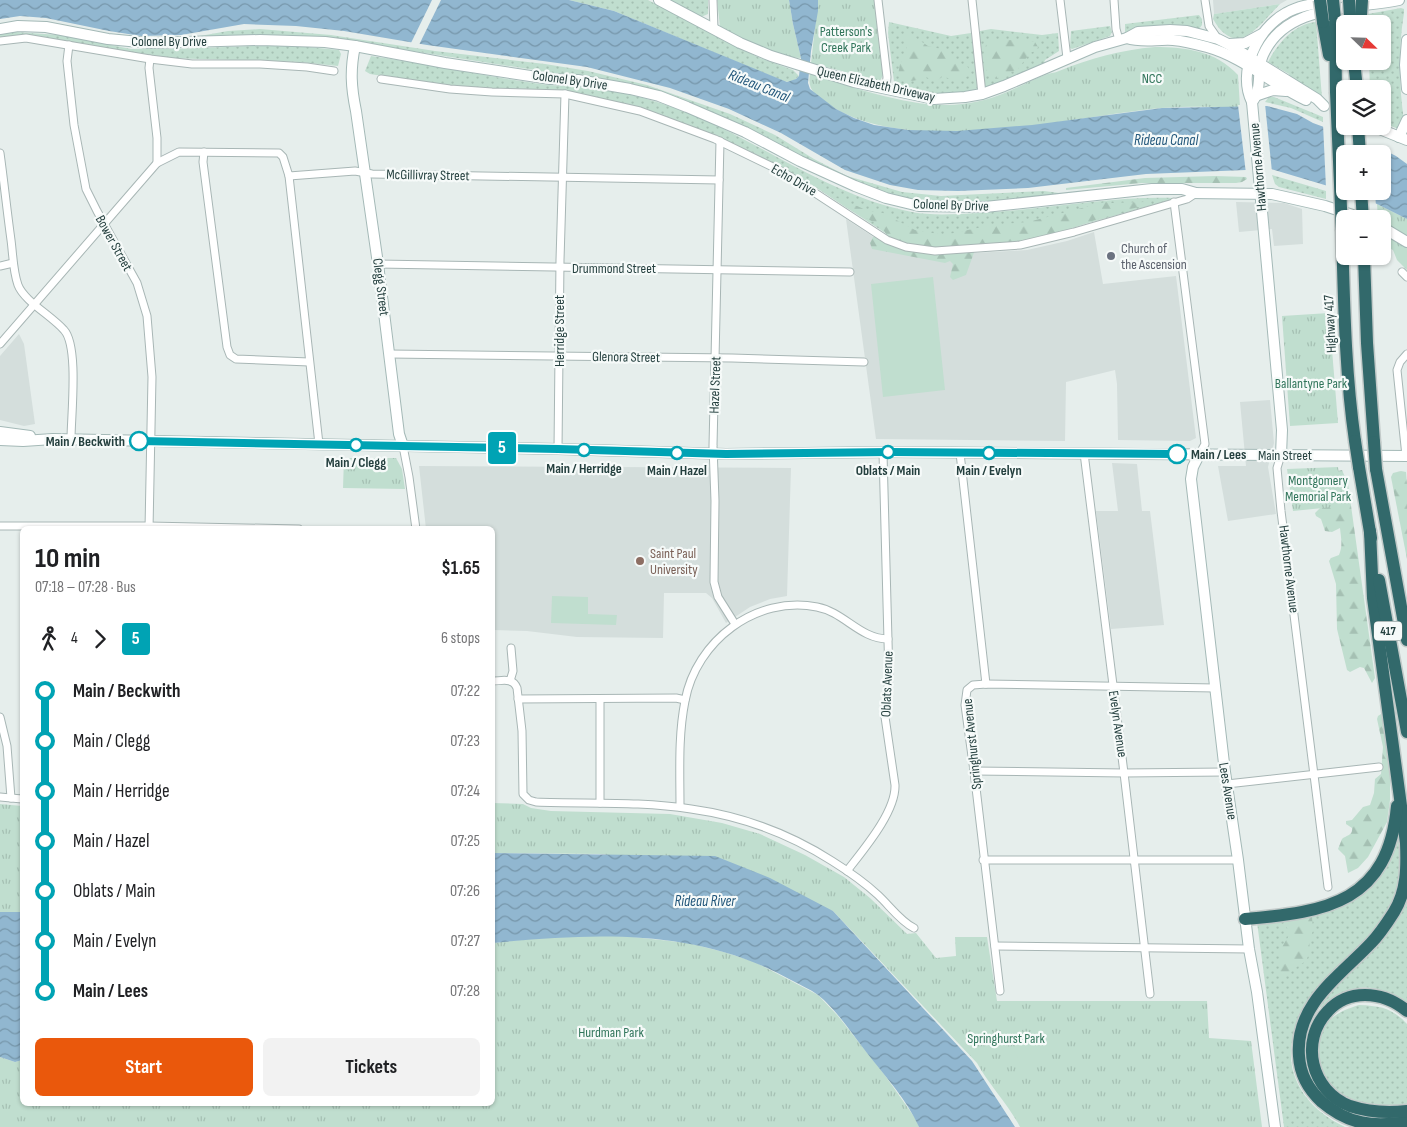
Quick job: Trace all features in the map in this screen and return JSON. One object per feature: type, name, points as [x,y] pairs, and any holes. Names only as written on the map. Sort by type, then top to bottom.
[{"type":"highway","points":[[1320,0],[1329,21]]},
{"type":"highway","points":[[1329,21],[1333,0]]},
{"type":"highway","points":[[1349,0],[1354,15]]},
{"type":"highway","points":[[1358,15],[1362,0]]},
{"type":"highway","name":"Highway 417","points":[[1329,21],[1336,92],[1344,320],[1350,402],[1359,467],[1407,732]]},
{"type":"highway","name":"417","points":[[1364,265],[1367,343],[1376,469],[1407,640]]},
{"type":"highway","points":[[1370,530],[1373,598],[1407,854],[1405,883],[1402,896],[1394,911],[1373,941],[1319,994],[1305,1017],[1298,1049],[1300,1067],[1306,1082],[1319,1099],[1336,1113],[1353,1121],[1366,1124],[1407,1122]]},
{"type":"highway","points":[[1245,918],[1314,909],[1339,901],[1362,888],[1380,866],[1389,847],[1397,809],[1398,776]]},
{"type":"highway","points":[[1407,1010],[1390,1000],[1374,995],[1358,995],[1344,998],[1322,1016],[1311,1045],[1315,1072],[1323,1085],[1335,1097],[1350,1106],[1374,1111],[1407,1111]]},
{"type":"main road","name":"Queen Elizabeth Driveway","points":[[659,0],[740,43],[797,66],[854,82],[934,99],[982,94],[1094,47],[1123,39],[1138,32],[1170,30],[1187,31],[1218,39],[1228,44],[1248,62],[1317,100],[1324,106]]},
{"type":"main road","points":[[1228,44],[1245,44],[1265,32],[1292,5],[1337,0]]},
{"type":"main road","points":[[1260,69],[1267,48],[1277,34],[1287,25],[1304,16],[1399,0]]},
{"type":"main road","name":"Colonel By Drive","points":[[0,29],[18,26],[46,27],[108,39],[150,43],[260,40],[325,42],[445,63],[550,78],[578,80],[630,89],[659,96],[745,132],[800,161],[855,186],[886,198],[919,206],[985,207],[1152,189],[1182,190],[1196,193],[1272,194],[1337,210]]},
{"type":"main road","points":[[1248,62],[1265,32]]},
{"type":"main road","name":"Queen Elizabeth Driveway","points":[[1123,39],[1139,42],[1172,40],[1193,43],[1248,62]]},
{"type":"main road","points":[[1407,40],[1405,65],[1407,89]]},
{"type":"main road","name":"Clegg Street","points":[[355,46],[351,78],[378,264],[399,434],[403,446]]},
{"type":"main road","name":"Hawthorne Avenue","points":[[1248,62],[1248,93],[1255,98]]},
{"type":"main road","name":"Queen Elizabeth Driveway","points":[[1260,69],[1288,91],[1336,111]]},
{"type":"main road","name":"Hawthorne Avenue","points":[[1260,69],[1255,98],[1259,179],[1282,430],[1281,455]]},
{"type":"main road","points":[[1255,98],[1273,90],[1288,91]]},
{"type":"main road","points":[[1391,134],[1403,139],[1407,120]]},
{"type":"main road","points":[[1391,232],[1407,242]]},
{"type":"main road","name":"Main Street","points":[[0,432],[53,439]]},
{"type":"main road","name":"Main Street","points":[[0,440],[71,439],[714,454],[1084,453],[1407,456]]},
{"type":"main road","name":"Lees Avenue","points":[[1199,455],[1193,466],[1191,479],[1214,688],[1275,1127]]},
{"type":"street","points":[[713,0],[714,29]]},
{"type":"street","points":[[878,0],[887,78],[886,88]]},
{"type":"street","points":[[972,0],[982,94]]},
{"type":"street","points":[[1060,0],[1067,58]]},
{"type":"street","points":[[1114,0],[1116,28],[1123,39]]},
{"type":"street","points":[[1205,0],[1209,26],[1218,39]]},
{"type":"street","points":[[0,41],[26,38],[150,59],[192,64],[307,66],[334,71]]},
{"type":"street","name":"Bower Street","points":[[69,45],[67,61],[74,125],[86,188],[137,283],[147,316],[152,377],[149,526]]},
{"type":"street","points":[[150,59],[149,68],[157,138],[157,163]]},
{"type":"street","name":"Echo Drive","points":[[381,79],[450,89],[565,94],[640,111],[666,119],[720,141],[783,172],[887,240],[906,247],[934,251],[1020,245],[1074,232],[1187,199],[1196,193]]},
{"type":"street","name":"Herridge Street","points":[[558,449],[560,268],[565,94]]},
{"type":"street","name":"Hazel Street","points":[[720,141],[714,454],[714,582],[718,597],[735,624]]},
{"type":"street","points":[[0,344],[157,163],[179,152],[279,153],[284,157],[288,176],[319,444]]},
{"type":"street","points":[[204,152],[203,162],[227,346],[230,354],[236,359],[309,362]]},
{"type":"street","points":[[0,153],[13,264],[18,285],[25,296],[66,331],[69,337],[73,372],[71,439]]},
{"type":"street","name":"McGillivray Street","points":[[288,176],[356,171],[365,173],[562,178],[719,180]]},
{"type":"street","points":[[1174,202],[1205,444],[1199,455]]},
{"type":"street","points":[[0,266],[13,264]]},
{"type":"street","name":"Drummond Street","points":[[378,264],[850,272]]},
{"type":"street","name":"Glenora Street","points":[[389,354],[716,358],[864,362]]},
{"type":"street","points":[[1407,354],[1400,362],[1397,370],[1407,456]]},
{"type":"street","name":"Clegg Street","points":[[403,446],[416,526]]},
{"type":"street","name":"Oblats Avenue","points":[[848,872],[888,811],[895,795],[885,718],[889,678],[882,453]]},
{"type":"street","name":"Springhurst Avenue","points":[[960,453],[986,684],[973,685],[967,690],[965,698],[1000,991]]},
{"type":"street","name":"Evelyn Avenue","points":[[1084,453],[1150,994]]},
{"type":"street","name":"Hawthorne Avenue","points":[[1281,455],[1278,468],[1281,510],[1328,887]]},
{"type":"street","points":[[0,526],[20,526]]},
{"type":"street","points":[[680,808],[681,731],[685,700],[692,679],[703,657],[716,641],[735,624],[758,612],[777,606],[798,604],[834,612],[870,636],[878,639],[888,639]]},
{"type":"street","points":[[510,680],[513,671],[511,648]]},
{"type":"street","points":[[495,682],[510,680],[515,684],[522,731],[523,794],[528,800],[536,802],[600,803],[680,808],[710,812],[769,829],[806,846],[848,872],[876,892],[914,928]]},
{"type":"street","points":[[986,684],[1214,688]]},
{"type":"street","points":[[600,698],[600,803]]},
{"type":"street","points":[[518,699],[676,698],[685,700]]},
{"type":"street","points":[[0,717],[7,746],[11,798]]},
{"type":"street","points":[[1227,784],[1380,767]]},
{"type":"street","points":[[974,771],[1225,772]]},
{"type":"street","points":[[0,797],[20,799]]},
{"type":"street","points":[[983,860],[1238,860]]},
{"type":"street","points":[[995,946],[1249,949]]},
{"type":"shaded area","points":[[1213,0],[1287,0],[1280,4],[1214,14]]},
{"type":"shaded area","points":[[1236,202],[1284,203],[1302,209],[1303,244],[1274,246],[1272,229],[1239,232]]},
{"type":"shaded area","points":[[846,219],[889,247],[940,255],[1027,250],[1067,241],[1094,232],[1103,284],[1176,276],[1196,438],[1190,441],[1118,440],[1115,370],[1066,382],[1065,441],[876,439]]},
{"type":"shaded area","points":[[19,334],[24,344],[35,424],[24,426],[0,420],[0,356]]},
{"type":"shaded area","points":[[1270,400],[1274,443],[1268,467],[1276,514],[1228,521],[1218,466],[1246,466],[1240,402]]},
{"type":"shaded area","points":[[1112,463],[1137,464],[1142,511],[1150,511],[1164,625],[1111,629],[1096,511],[1118,511]]},
{"type":"shaded area","name":"Saint Paul University","points":[[419,466],[791,468],[787,596],[770,599],[750,607],[726,623],[712,598],[706,593],[664,593],[663,638],[577,637],[527,631],[495,630],[495,526],[426,526]]},
{"type":"green space","points":[[569,0],[648,0],[733,45],[760,58],[793,70],[799,76],[792,81],[783,81],[614,11]]},
{"type":"green space","points":[[668,0],[708,0],[708,14],[701,17]]},
{"type":"green space","name":"Patterson's Creek Park","points":[[717,0],[789,0],[801,58],[770,51],[720,27]]},
{"type":"green space","name":"Patterson's Creek Park","points":[[818,0],[875,0],[883,75],[880,81],[811,63]]},
{"type":"green space","points":[[1280,4],[1256,29],[1248,35],[1239,38],[1231,37],[1222,31],[1213,19],[1214,14]]},
{"type":"green space","points":[[1404,9],[1400,67],[1404,121],[1400,128],[1391,126],[1391,80],[1370,80],[1369,70],[1391,70],[1391,15],[1368,14]]},
{"type":"green space","points":[[1199,15],[1202,19],[1202,25],[1199,29],[1145,30],[1125,33],[1125,24]]},
{"type":"green space","points":[[889,22],[951,36],[971,33],[978,83],[976,90],[961,94],[941,95],[923,93],[899,86],[894,82],[888,33]]},
{"type":"green space","points":[[1316,22],[1322,98],[1290,79],[1289,74],[1268,62],[1282,42],[1294,31],[1301,26]]},
{"type":"green space","points":[[1110,26],[1112,32],[1110,36],[1072,49],[1070,48],[1071,31]]},
{"type":"green space","points":[[260,29],[331,35],[435,51],[545,64],[588,71],[647,85],[730,114],[775,135],[814,159],[847,176],[902,192],[941,196],[1044,191],[1059,193],[1059,196],[973,203],[929,203],[900,198],[870,189],[820,166],[760,134],[691,103],[624,82],[573,76],[374,45],[194,37],[228,31]]},
{"type":"green space","points":[[991,29],[1042,35],[1058,33],[1059,51],[1045,60],[1044,63],[1021,76],[989,88],[983,85],[978,42],[980,31]]},
{"type":"green space","points":[[15,32],[60,35],[131,49],[298,46],[339,50],[341,54],[338,66],[299,62],[167,58],[31,36],[0,38],[0,34]]},
{"type":"green space","points":[[910,34],[928,46],[945,50],[955,62],[967,66],[969,69],[968,76],[960,80],[942,77],[934,81],[926,77],[911,81],[901,78],[898,75],[900,64],[908,52],[903,37]]},
{"type":"green space","points":[[990,39],[1035,42],[1038,47],[1037,50],[1030,53],[1018,69],[996,79],[986,70],[985,47]]},
{"type":"green space","name":"NCC","points":[[1155,47],[1178,48],[1200,52],[1220,60],[1238,75],[1240,107],[1161,108],[1036,125],[944,132],[901,129],[862,120],[828,104],[820,98],[811,89],[809,80],[810,74],[896,99],[931,104],[962,104],[993,97],[1047,74],[1094,58],[1118,52]]},
{"type":"green space","points":[[371,56],[540,84],[586,87],[647,99],[712,123],[795,167],[852,194],[912,212],[962,214],[1125,199],[1174,199],[1038,237],[890,236],[809,183],[758,155],[646,109],[559,90],[465,87],[370,74],[365,71]]},
{"type":"green space","points":[[1269,97],[1274,97],[1323,117],[1323,122],[1291,108],[1265,102]]},
{"type":"green space","points":[[1272,175],[1326,191],[1326,199],[1279,187],[1275,184]]},
{"type":"green space","points":[[1246,177],[1247,179],[1236,183],[1142,183],[1066,190],[1066,188],[1145,178]]},
{"type":"green space","points":[[807,179],[812,179],[832,196],[869,211],[883,213],[915,230],[944,235],[992,225],[1028,222],[1105,202],[1145,202],[1142,206],[1109,215],[1036,241],[976,247],[966,275],[953,280],[950,277],[953,264],[950,261],[945,263],[872,249],[870,243],[873,237],[886,234],[881,226],[847,208]]},
{"type":"green space","points":[[1377,204],[1389,210],[1377,210]]},
{"type":"green space","points":[[1391,211],[1407,219],[1407,270],[1397,260],[1391,249]]},
{"type":"green space","points":[[933,277],[945,390],[883,397],[871,284]]},
{"type":"green space","name":"Ballantyne Park","points":[[1329,313],[1338,423],[1290,426],[1282,316]]},
{"type":"green space","points":[[344,458],[396,458],[402,469],[405,489],[343,488]]},
{"type":"green space","points":[[368,461],[376,461],[387,466],[384,481],[373,481],[364,476],[364,464]]},
{"type":"green space","name":"Montgomery Memorial Park","points":[[1338,467],[1343,506],[1293,511],[1287,469]]},
{"type":"green space","points":[[1342,470],[1348,484],[1375,678],[1372,683],[1364,668],[1360,667],[1350,672],[1347,670],[1337,629],[1336,584],[1329,561],[1331,558],[1339,555],[1340,552],[1340,528],[1332,532],[1325,531],[1321,519],[1315,513],[1320,508],[1338,471]]},
{"type":"green space","points":[[1406,472],[1407,484],[1407,559],[1391,477],[1393,473]]},
{"type":"green space","points":[[552,596],[588,597],[588,614],[617,615],[616,625],[551,623]]},
{"type":"green space","points":[[1381,714],[1386,730],[1390,762],[1390,800],[1387,822],[1368,857],[1358,868],[1348,873],[1345,856],[1338,849],[1342,839],[1352,831],[1352,828],[1346,824],[1346,821],[1352,820],[1363,807],[1370,805],[1374,793],[1375,779],[1381,774],[1383,747],[1377,719]]},
{"type":"green space","name":"Springhurst Park","points":[[495,803],[523,804],[531,808],[551,811],[670,814],[722,823],[760,834],[805,855],[844,877],[870,898],[907,934],[916,933],[936,958],[956,956],[955,937],[987,937],[997,1001],[1207,1001],[1209,1038],[1251,1041],[1262,1127],[1020,1127],[977,1063],[833,911],[603,854],[495,853]]},
{"type":"green space","points":[[0,804],[20,806],[20,912],[0,912]]},
{"type":"green space","points":[[1396,830],[1400,831],[1401,865],[1400,881],[1395,898],[1384,918],[1371,935],[1311,996],[1300,1015],[1292,1041],[1292,1065],[1302,1091],[1314,1106],[1328,1118],[1345,1127],[1284,1127],[1257,922],[1346,903]]},
{"type":"green space","points":[[1407,894],[1407,1003],[1383,991],[1362,988],[1343,993],[1321,1008],[1318,1005]]},
{"type":"green space","points":[[1297,916],[1312,917],[1313,931],[1309,940],[1310,951],[1306,961],[1286,976],[1281,976],[1280,954],[1289,934],[1284,923],[1287,919]]},
{"type":"green space","name":"Hurdman Park","points":[[615,935],[688,943],[755,962],[818,995],[838,1016],[884,1074],[915,1118],[919,1127],[0,1127],[0,1057],[15,1062],[20,1061],[20,1106],[495,1106],[495,943],[537,938]]},
{"type":"green space","points":[[1359,1005],[1386,1009],[1396,1014],[1407,1024],[1407,1106],[1375,1105],[1355,1100],[1336,1090],[1322,1074],[1318,1059],[1318,1045],[1319,1036],[1323,1028],[1334,1016]]},
{"type":"green space","points":[[1045,1033],[1053,1052],[1022,1067],[1013,1048]]},
{"type":"water","name":"Rideau Canal","points":[[0,0],[569,0],[614,11],[787,82],[799,76],[801,58],[789,0],[818,0],[808,83],[810,89],[836,109],[874,125],[908,130],[957,131],[1032,125],[1162,108],[1267,106],[1297,114],[1313,123],[1336,131],[1336,135],[1346,135],[1373,145],[1336,145],[1336,189],[1271,169],[1146,174],[1028,188],[958,191],[918,190],[890,185],[845,170],[781,133],[729,109],[670,88],[587,67],[427,45],[344,31],[296,26],[244,24],[181,35],[141,36],[46,18],[20,16],[0,19]]},
{"type":"water","name":"Rideau Canal","points":[[1391,154],[1407,164],[1407,219],[1366,200],[1391,200]]},
{"type":"water","name":"Rideau River","points":[[495,853],[715,856],[770,878],[833,911],[972,1061],[1015,1127],[919,1127],[895,1088],[832,1008],[818,995],[808,989],[756,963],[720,951],[646,938],[570,937],[495,943]]},
{"type":"water","points":[[0,912],[20,912],[20,1061],[15,1062],[0,1057]]},
{"type":"pier","points":[[432,0],[441,0],[418,47],[410,45]]},
{"type":"pier","points":[[1265,104],[1272,172],[1246,174],[1238,105]]},
{"type":"pier","points":[[1323,124],[1336,129],[1336,135],[1354,135],[1373,142],[1373,145],[1336,145],[1336,192],[1326,188]]},
{"type":"pier","points":[[1358,200],[1376,200],[1376,207]]},
{"type":"bus line","name":"5","points":[[139,441],[394,445],[726,454],[891,452],[1177,454]]},
{"type":"place","name":"Church of the Ascension","points":[[1111,256]]},
{"type":"place","name":"Main / Beckwith","points":[[139,441]]},
{"type":"place","name":"Main / Clegg","points":[[356,445]]},
{"type":"place","name":"Main / Herridge","points":[[584,450]]},
{"type":"place","name":"Oblats / Main","points":[[888,452]]},
{"type":"place","name":"Main / Hazel","points":[[677,453]]},
{"type":"place","name":"Main / Evelyn","points":[[989,453]]},
{"type":"place","name":"Main / Lees","points":[[1177,454]]},
{"type":"place","name":"Saint Paul University","points":[[640,561]]}]
